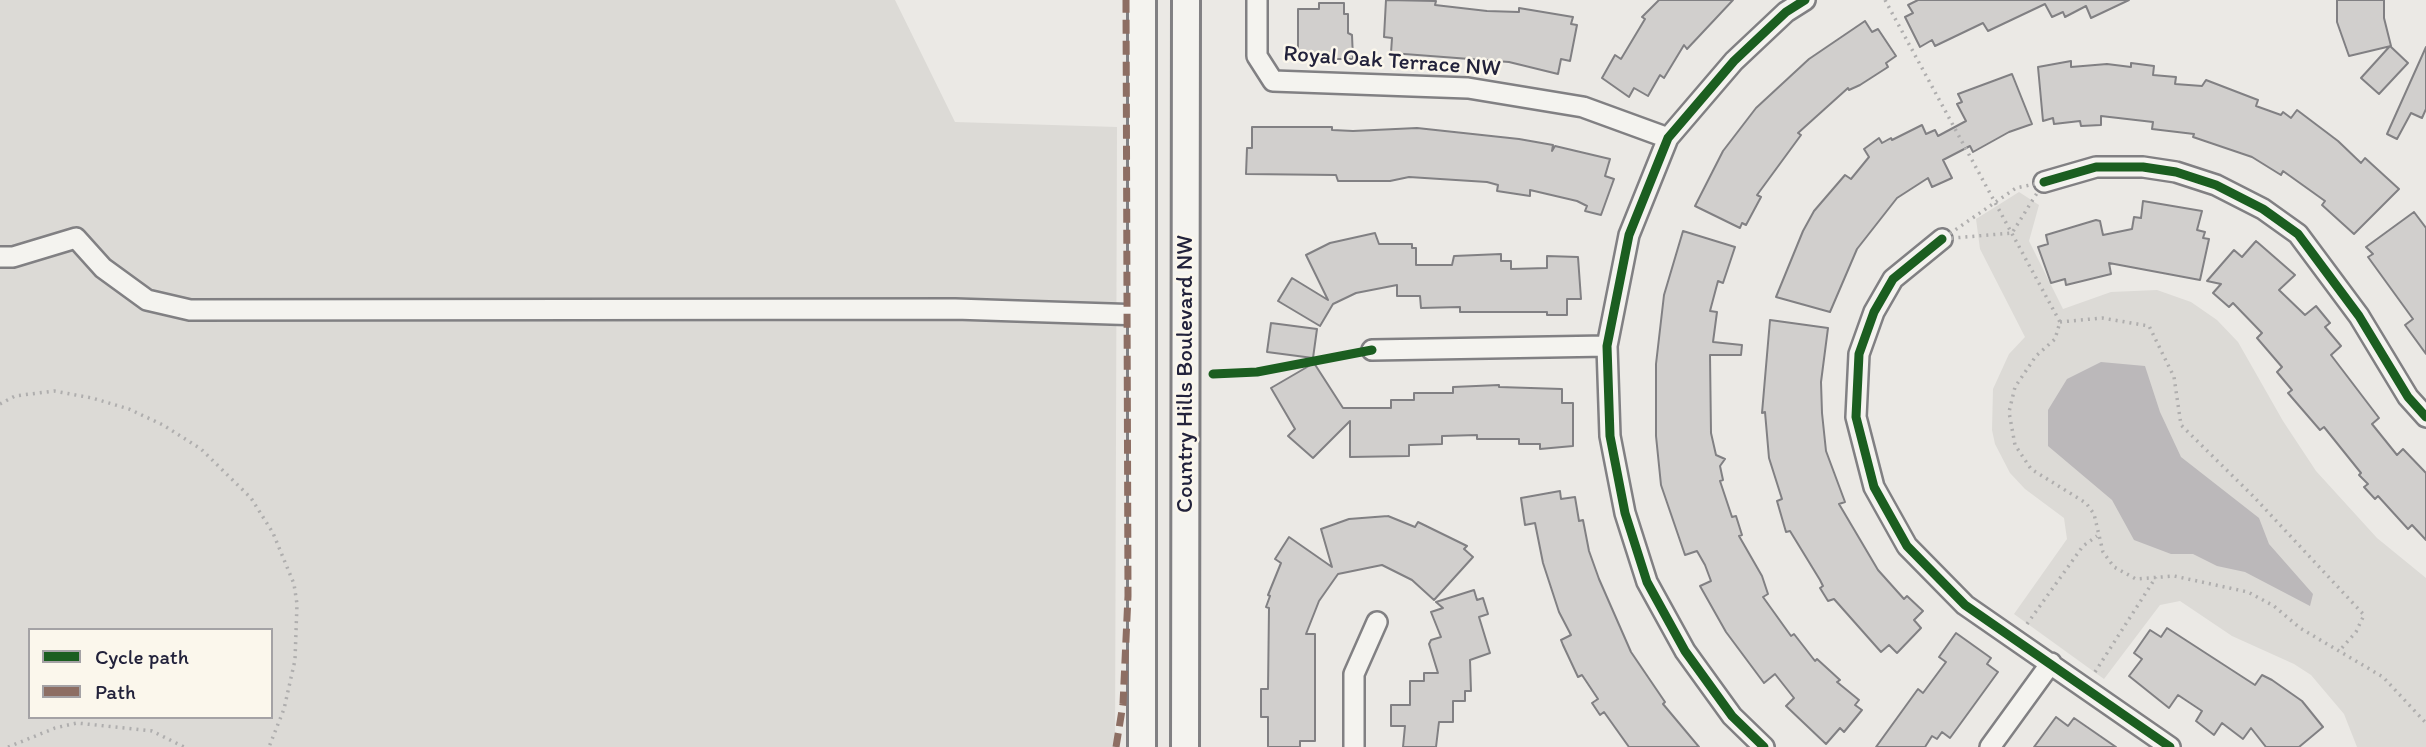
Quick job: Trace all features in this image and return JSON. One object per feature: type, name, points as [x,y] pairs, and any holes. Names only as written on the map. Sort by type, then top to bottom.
[{"type":"main road","name":"Country Hills Boulevard NW","points":[[1142,0],[1142,747]]},
{"type":"main road","name":"Country Hills Boulevard NW","points":[[1185,747],[1186,0]]},
{"type":"street","name":"Royal Oak Terrace NW","points":[[1257,0],[1257,56],[1273,81],[1468,88],[1583,107],[1668,138]]},
{"type":"street","points":[[1764,747],[1732,716],[1685,651],[1647,582],[1625,513],[1610,436],[1607,346],[1629,235],[1668,138],[1734,61],[1786,12],[1805,0]]},
{"type":"street","points":[[2044,182],[2096,167],[2143,167],[2176,172],[2216,185],[2263,209],[2298,234],[2359,316],[2408,397],[2426,417]]},
{"type":"street","points":[[0,257],[13,257],[76,238],[103,268],[147,300],[190,310],[956,309],[1142,315]]},
{"type":"street","points":[[1942,239],[1893,279],[1874,312],[1859,354],[1856,417],[1874,487],[1907,546],[1965,605],[2170,747]]},
{"type":"street","points":[[1372,349],[1607,346]]},
{"type":"street","points":[[1354,747],[1354,674],[1377,622]]},
{"type":"street","points":[[1990,747],[2051,663]]},
{"type":"path","points":[[1885,0],[1992,202],[2012,233],[2060,322],[2055,339],[2036,356],[2015,387],[2009,412],[2015,445],[2031,469],[2086,503],[2094,514],[2097,536],[2114,567],[2136,579],[2174,576],[2248,592],[2383,677],[2426,723]]},
{"type":"path","points":[[1942,239],[2016,188],[2044,182]]},
{"type":"path","points":[[2012,233],[2044,182]]},
{"type":"path","points":[[1942,239],[2012,233]]},
{"type":"path","points":[[2060,322],[2102,318],[2149,326],[2174,377],[2181,425],[2364,615],[2356,632],[2340,650]]},
{"type":"path","points":[[0,404],[15,396],[54,391],[101,400],[145,415],[201,449],[251,498],[273,533],[294,584],[297,604],[295,660],[284,709],[269,747]]},
{"type":"path","points":[[2018,641],[2083,546],[2097,536]]},
{"type":"path","points":[[2085,687],[2157,577]]},
{"type":"path","points":[[8,747],[55,728],[77,723],[152,731],[184,747]]},
{"type":"shaded area","points":[[0,0],[895,0],[955,122],[1117,127],[1115,747],[0,747]]},
{"type":"shaded area","points":[[2019,192],[2039,205],[2029,241],[2063,309],[2111,292],[2157,290],[2191,302],[2217,320],[2238,342],[2283,421],[2316,471],[2377,538],[2426,578],[2426,747],[2357,747],[2344,714],[2311,675],[2294,664],[2232,636],[2180,601],[2160,605],[2104,679],[2014,614],[2067,539],[2064,518],[2025,489],[2010,473],[1995,444],[1992,430],[1993,389],[2009,354],[2025,337],[1980,249],[1976,219]]},
{"type":"shaded area","points":[[2101,362],[2145,366],[2160,412],[2181,457],[2259,518],[2269,544],[2313,594],[2310,606],[2245,572],[2217,566],[2193,554],[2171,554],[2134,540],[2112,500],[2048,446],[2048,410],[2067,379]]},
{"type":"building","points":[[1386,0],[1436,1],[1435,5],[1487,11],[1519,12],[1519,8],[1573,17],[1571,24],[1577,25],[1570,61],[1561,59],[1558,74],[1509,62],[1391,53],[1392,38],[1384,37]]},
{"type":"building","points":[[1659,0],[1733,0],[1687,49],[1684,45],[1664,78],[1660,75],[1648,96],[1634,88],[1629,97],[1602,78],[1615,55],[1621,59],[1645,19],[1642,17]]},
{"type":"building","points":[[1918,0],[2129,0],[2091,18],[2086,6],[2065,17],[2063,12],[2052,17],[2045,4],[1988,31],[1983,23],[1935,46],[1932,40],[1920,47],[1905,17],[1913,13],[1908,5]]},
{"type":"building","points":[[2337,0],[2384,0],[2384,18],[2391,46],[2349,56],[2337,22]]},
{"type":"building","points":[[1319,3],[1344,3],[1344,14],[1348,14],[1348,33],[1352,35],[1353,59],[1322,59],[1322,54],[1298,54],[1298,9],[1319,9]]},
{"type":"building","points":[[1865,21],[1872,32],[1878,29],[1896,56],[1886,63],[1888,67],[1860,85],[1849,90],[1848,88],[1798,133],[1801,135],[1757,195],[1761,197],[1746,225],[1742,223],[1740,228],[1695,206],[1723,151],[1756,108],[1809,59]]},
{"type":"building","points":[[2390,46],[2408,63],[2379,94],[2361,78]]},
{"type":"building","points":[[2426,47],[2426,109],[2422,118],[2411,113],[2397,139],[2387,134]]},
{"type":"building","points":[[2071,61],[2071,67],[2107,64],[2131,67],[2131,63],[2154,66],[2153,75],[2176,77],[2175,84],[2202,86],[2206,80],[2258,100],[2256,106],[2281,115],[2283,112],[2291,118],[2297,110],[2338,141],[2361,163],[2365,158],[2399,189],[2354,234],[2322,205],[2325,201],[2283,171],[2281,175],[2252,157],[2193,137],[2194,134],[2152,129],[2153,122],[2101,116],[2101,125],[2081,126],[2080,121],[2054,124],[2053,118],[2043,121],[2038,67]]},
{"type":"building","points":[[2012,74],[2032,124],[2009,132],[1973,152],[1970,146],[1943,160],[1952,178],[1932,187],[1928,178],[1897,198],[1857,249],[1830,312],[1776,297],[1814,211],[1845,175],[1851,179],[1869,157],[1864,149],[1879,138],[1882,143],[1891,138],[1892,140],[1922,125],[1926,134],[1935,130],[1938,136],[1966,121],[1957,104],[1962,102],[1958,94]]},
{"type":"building","points":[[1252,127],[1332,127],[1332,130],[1353,131],[1417,128],[1519,139],[1553,145],[1552,151],[1555,146],[1610,159],[1605,176],[1614,179],[1601,215],[1585,211],[1587,206],[1577,201],[1530,190],[1530,196],[1497,191],[1498,185],[1487,182],[1409,177],[1390,181],[1338,181],[1336,175],[1246,174],[1247,148],[1252,148]]},
{"type":"building","points":[[2143,201],[2202,211],[2197,230],[2205,232],[2203,238],[2209,239],[2200,280],[2109,263],[2111,274],[2066,285],[2065,279],[2051,283],[2038,247],[2048,244],[2046,235],[2096,220],[2100,221],[2103,235],[2132,229],[2134,217],[2141,218]]},
{"type":"building","points":[[2414,212],[2426,228],[2426,354],[2405,325],[2413,319],[2368,257],[2373,254],[2366,247]]},
{"type":"building","points":[[1683,231],[1735,247],[1723,283],[1718,281],[1710,311],[1717,312],[1713,342],[1742,345],[1741,355],[1710,355],[1711,433],[1716,455],[1725,459],[1720,466],[1723,480],[1720,481],[1732,517],[1736,516],[1742,535],[1739,536],[1762,576],[1768,594],[1763,597],[1791,636],[1794,634],[1815,661],[1817,659],[1840,680],[1837,682],[1859,700],[1855,705],[1862,710],[1844,732],[1840,728],[1826,744],[1786,706],[1794,698],[1775,674],[1764,683],[1726,632],[1700,586],[1711,581],[1705,565],[1697,551],[1685,555],[1661,485],[1656,436],[1656,364],[1664,295]]},
{"type":"building","points":[[1375,233],[1379,244],[1412,244],[1412,248],[1416,248],[1416,265],[1452,265],[1454,256],[1501,254],[1501,261],[1511,261],[1511,269],[1547,268],[1547,256],[1578,257],[1581,299],[1567,299],[1567,315],[1547,315],[1547,312],[1460,312],[1460,307],[1421,308],[1420,296],[1397,296],[1397,285],[1356,293],[1333,304],[1320,326],[1278,301],[1292,278],[1328,300],[1306,255],[1330,243]]},
{"type":"building","points":[[2256,241],[2295,275],[2279,290],[2305,315],[2316,306],[2330,323],[2325,327],[2341,346],[2331,355],[2379,418],[2372,424],[2397,455],[2403,449],[2426,473],[2426,540],[2412,525],[2408,529],[2378,496],[2375,499],[2364,487],[2368,484],[2359,475],[2361,473],[2324,427],[2320,430],[2288,393],[2292,390],[2277,372],[2282,367],[2257,338],[2262,333],[2233,303],[2229,307],[2213,293],[2221,284],[2207,281],[2234,250],[2242,257]]},
{"type":"building","points":[[1770,320],[1828,328],[1821,382],[1822,413],[1826,451],[1845,502],[1839,504],[1878,570],[1904,599],[1907,596],[1923,611],[1914,620],[1921,628],[1897,653],[1889,645],[1881,652],[1834,599],[1828,601],[1820,588],[1823,586],[1820,580],[1790,531],[1786,532],[1777,501],[1782,499],[1769,458],[1765,412],[1762,413]]},
{"type":"building","points":[[1271,323],[1317,329],[1313,358],[1267,352]]},
{"type":"building","points":[[1314,363],[1343,408],[1391,408],[1391,400],[1414,400],[1414,393],[1453,393],[1453,387],[1499,385],[1562,389],[1562,403],[1573,403],[1573,446],[1540,449],[1540,444],[1519,444],[1519,439],[1477,439],[1477,435],[1442,436],[1442,444],[1409,445],[1409,456],[1350,457],[1350,421],[1313,458],[1288,436],[1295,429],[1271,388]]},
{"type":"building","points":[[1560,491],[1561,499],[1575,497],[1579,521],[1583,520],[1589,551],[1599,579],[1631,652],[1665,702],[1663,704],[1699,747],[1629,747],[1604,712],[1600,715],[1592,703],[1598,699],[1582,675],[1578,677],[1561,640],[1571,635],[1559,612],[1543,563],[1535,523],[1525,525],[1521,498]]},
{"type":"building","points":[[1388,516],[1415,527],[1418,522],[1467,546],[1464,549],[1473,557],[1434,600],[1412,580],[1382,565],[1338,574],[1319,601],[1306,634],[1315,634],[1315,741],[1300,741],[1300,747],[1268,747],[1268,717],[1261,717],[1261,689],[1268,689],[1269,608],[1266,607],[1281,563],[1275,559],[1289,537],[1332,567],[1321,529],[1349,519]]},
{"type":"building","points":[[1474,590],[1477,600],[1483,598],[1488,614],[1479,617],[1490,653],[1470,660],[1471,691],[1465,691],[1465,701],[1453,701],[1453,722],[1439,722],[1436,747],[1403,747],[1405,726],[1391,726],[1391,705],[1410,705],[1410,681],[1424,681],[1424,673],[1438,673],[1429,644],[1431,640],[1441,637],[1431,612],[1443,608],[1436,602]]},
{"type":"building","points":[[2167,628],[2255,685],[2262,675],[2272,680],[2302,701],[2323,727],[2299,747],[2266,747],[2251,728],[2243,739],[2222,723],[2214,735],[2196,721],[2202,711],[2178,695],[2169,708],[2129,676],[2142,659],[2134,653],[2150,630],[2161,637]]},
{"type":"building","points":[[1956,633],[1991,658],[1987,664],[1998,672],[1950,738],[1942,732],[1937,739],[1932,736],[1925,747],[1876,747],[1918,689],[1923,693],[1946,662],[1939,657]]},
{"type":"building","points":[[2056,717],[2068,726],[2074,718],[2116,747],[2034,747]]},
{"type":"marked path","points":[[1116,747],[1123,704],[1128,596],[1126,0]]},
{"type":"cycle path","points":[[1764,747],[1732,716],[1685,651],[1647,582],[1625,513],[1610,436],[1607,346],[1629,235],[1668,138],[1734,61],[1786,12],[1805,0]]},
{"type":"cycle path","points":[[2044,182],[2096,167],[2143,167],[2176,172],[2216,185],[2263,209],[2298,234],[2359,316],[2408,397],[2426,417]]},
{"type":"cycle path","points":[[1942,239],[1893,279],[1874,312],[1859,354],[1856,417],[1874,487],[1907,546],[1965,605],[2170,747]]},
{"type":"cycle path","points":[[1213,374],[1257,372],[1372,350]]}]
